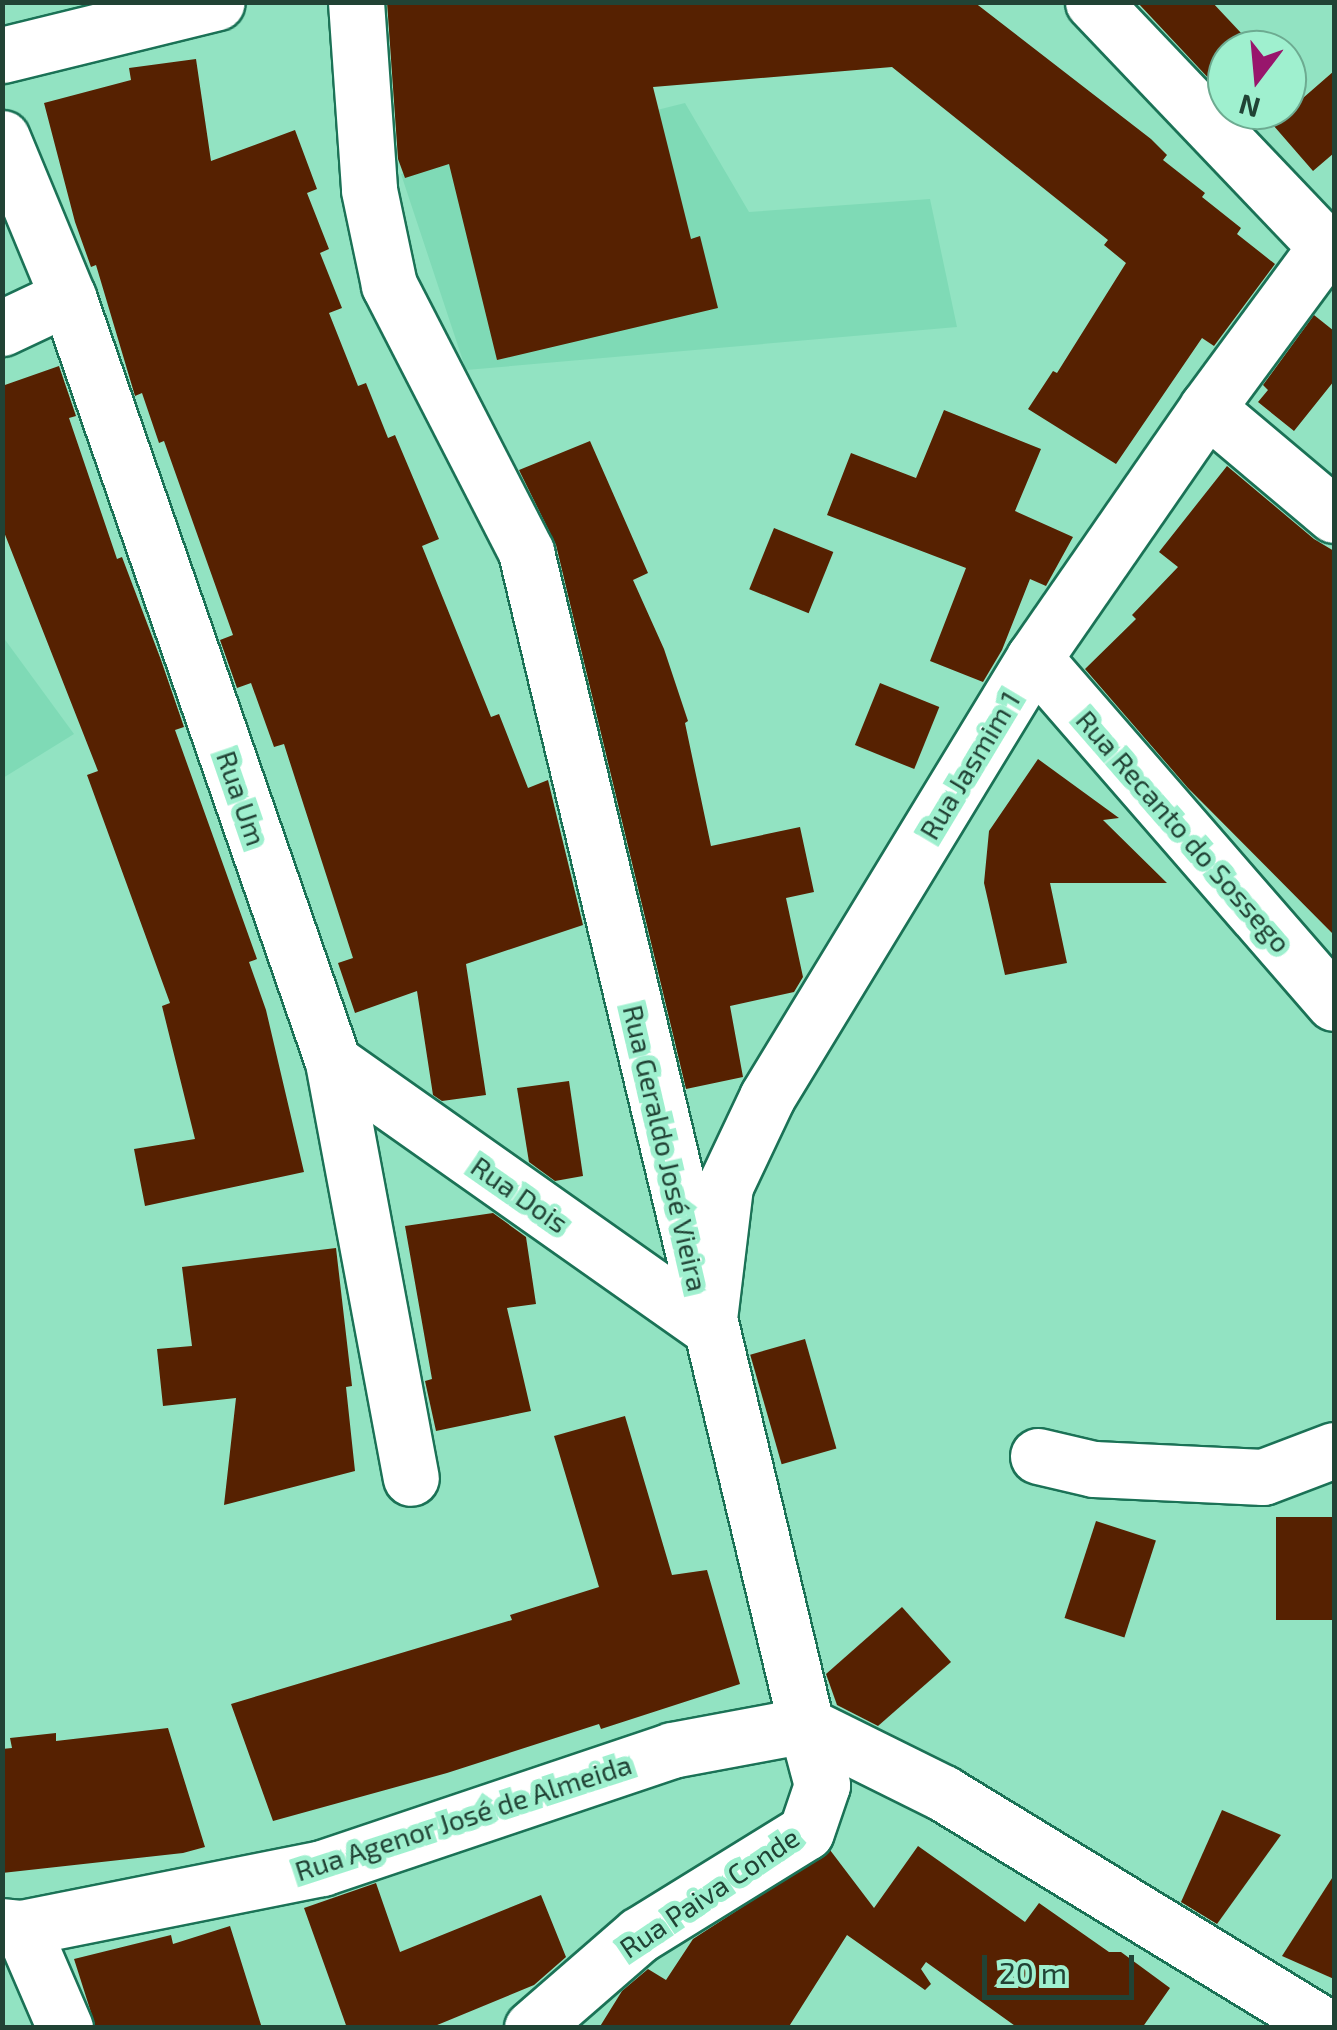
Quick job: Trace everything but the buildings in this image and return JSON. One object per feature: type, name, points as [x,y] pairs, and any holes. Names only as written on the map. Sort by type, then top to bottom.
[{"type":"street","name":"Rua Geraldo José Vieira","points":[[356,2],[369,190],[389,285],[526,552],[806,1725]]},
{"type":"street","points":[[1092,2],[1330,251]]},
{"type":"street","points":[[2,55],[184,7]]},
{"type":"street","name":"Rua Um","points":[[2,138],[68,297],[334,1062],[412,1478]]},
{"type":"street","name":"Rua Jasmim 1","points":[[708,1327],[726,1186],[767,1096],[1034,658],[1206,408],[1330,251]]},
{"type":"street","points":[[2,328],[68,297]]},
{"type":"street","points":[[1206,408],[1334,515]]},
{"type":"street","name":"Rua Recanto do Sossego","points":[[1034,658],[1334,1003]]},
{"type":"street","name":"Rua Dois","points":[[334,1062],[708,1327]]},
{"type":"street","points":[[1038,1456],[1094,1469],[1263,1476],[1334,1450]]},
{"type":"street","points":[[806,1725],[943,1794],[1328,2028]]},
{"type":"street","name":"Rua Agenor José de Almeida","points":[[12,1927],[322,1868],[672,1750],[806,1725]]},
{"type":"street","name":"Rua Paiva Conde","points":[[532,2028],[640,1934],[806,1832],[822,1785],[806,1725]]},
{"type":"street","points":[[12,1927],[65,2028]]},
{"type":"shaded area","points":[[685,103],[749,212],[930,199],[957,327],[466,370],[401,174]]},
{"type":"shaded area","points":[[2,637],[74,734],[3,778]]}]
